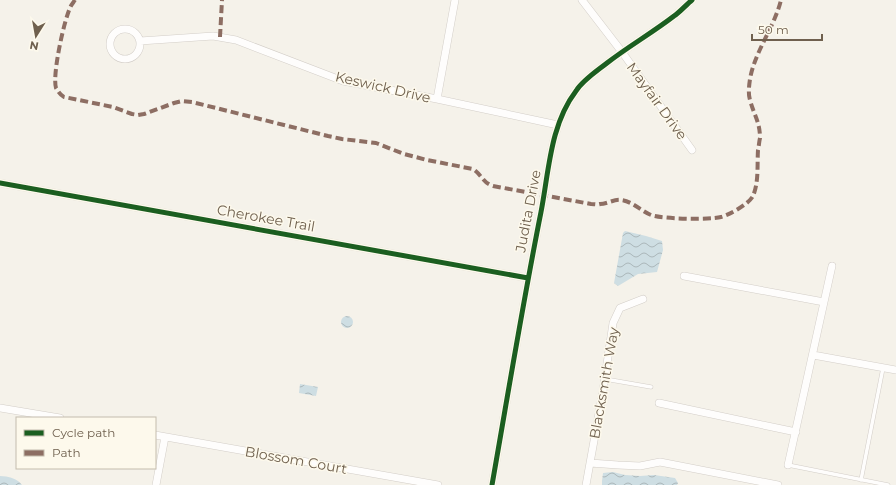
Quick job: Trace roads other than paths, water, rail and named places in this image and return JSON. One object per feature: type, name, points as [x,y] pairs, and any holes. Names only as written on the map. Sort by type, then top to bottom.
[{"type":"street","points":[[437,100],[455,0]]},
{"type":"street","name":"Mayfair Drive","points":[[582,0],[622,52],[692,150]]},
{"type":"street","name":"Judita Drive","points":[[492,485],[551,153],[558,126],[566,106],[576,90],[594,73],[674,16],[692,0]]},
{"type":"street","points":[[123,29],[129,29],[134,32],[140,41],[137,52],[133,56],[127,58],[116,56],[110,46],[113,35],[117,31],[123,29]]},
{"type":"street","name":"Keswick Drive","points":[[140,41],[213,36],[236,40],[343,81],[558,126]]},
{"type":"street","name":"Cherokee Trail","points":[[0,183],[528,278]]},
{"type":"street","points":[[788,466],[832,266]]},
{"type":"street","points":[[684,276],[824,302]]},
{"type":"street","name":"Blacksmith Way","points":[[586,485],[605,379],[613,323],[620,308],[643,298]]},
{"type":"street","points":[[813,355],[896,370]]},
{"type":"street","points":[[659,403],[796,432]]},
{"type":"street","points":[[0,408],[54,417]]},
{"type":"street","name":"Blossom Court","points":[[156,435],[438,485]]},
{"type":"street","points":[[156,485],[165,437]]},
{"type":"street","points":[[590,463],[618,466],[640,466],[660,462],[778,485]]},
{"type":"lane","points":[[861,480],[883,368]]},
{"type":"lane","points":[[605,379],[651,387]]},
{"type":"lane","points":[[788,466],[888,485]]},
{"type":"water","points":[[625,231],[662,241],[663,250],[657,272],[638,274],[618,286],[614,283],[623,233]]},
{"type":"water","points":[[345,316],[349,316],[353,322],[349,328],[345,328],[341,324],[341,320]]},
{"type":"water","points":[[300,384],[318,387],[316,396],[299,393]]},
{"type":"water","points":[[613,472],[625,475],[654,475],[675,478],[678,483],[677,485],[602,485],[603,473]]},
{"type":"water","points":[[0,476],[12,478],[22,485],[0,485]]}]
